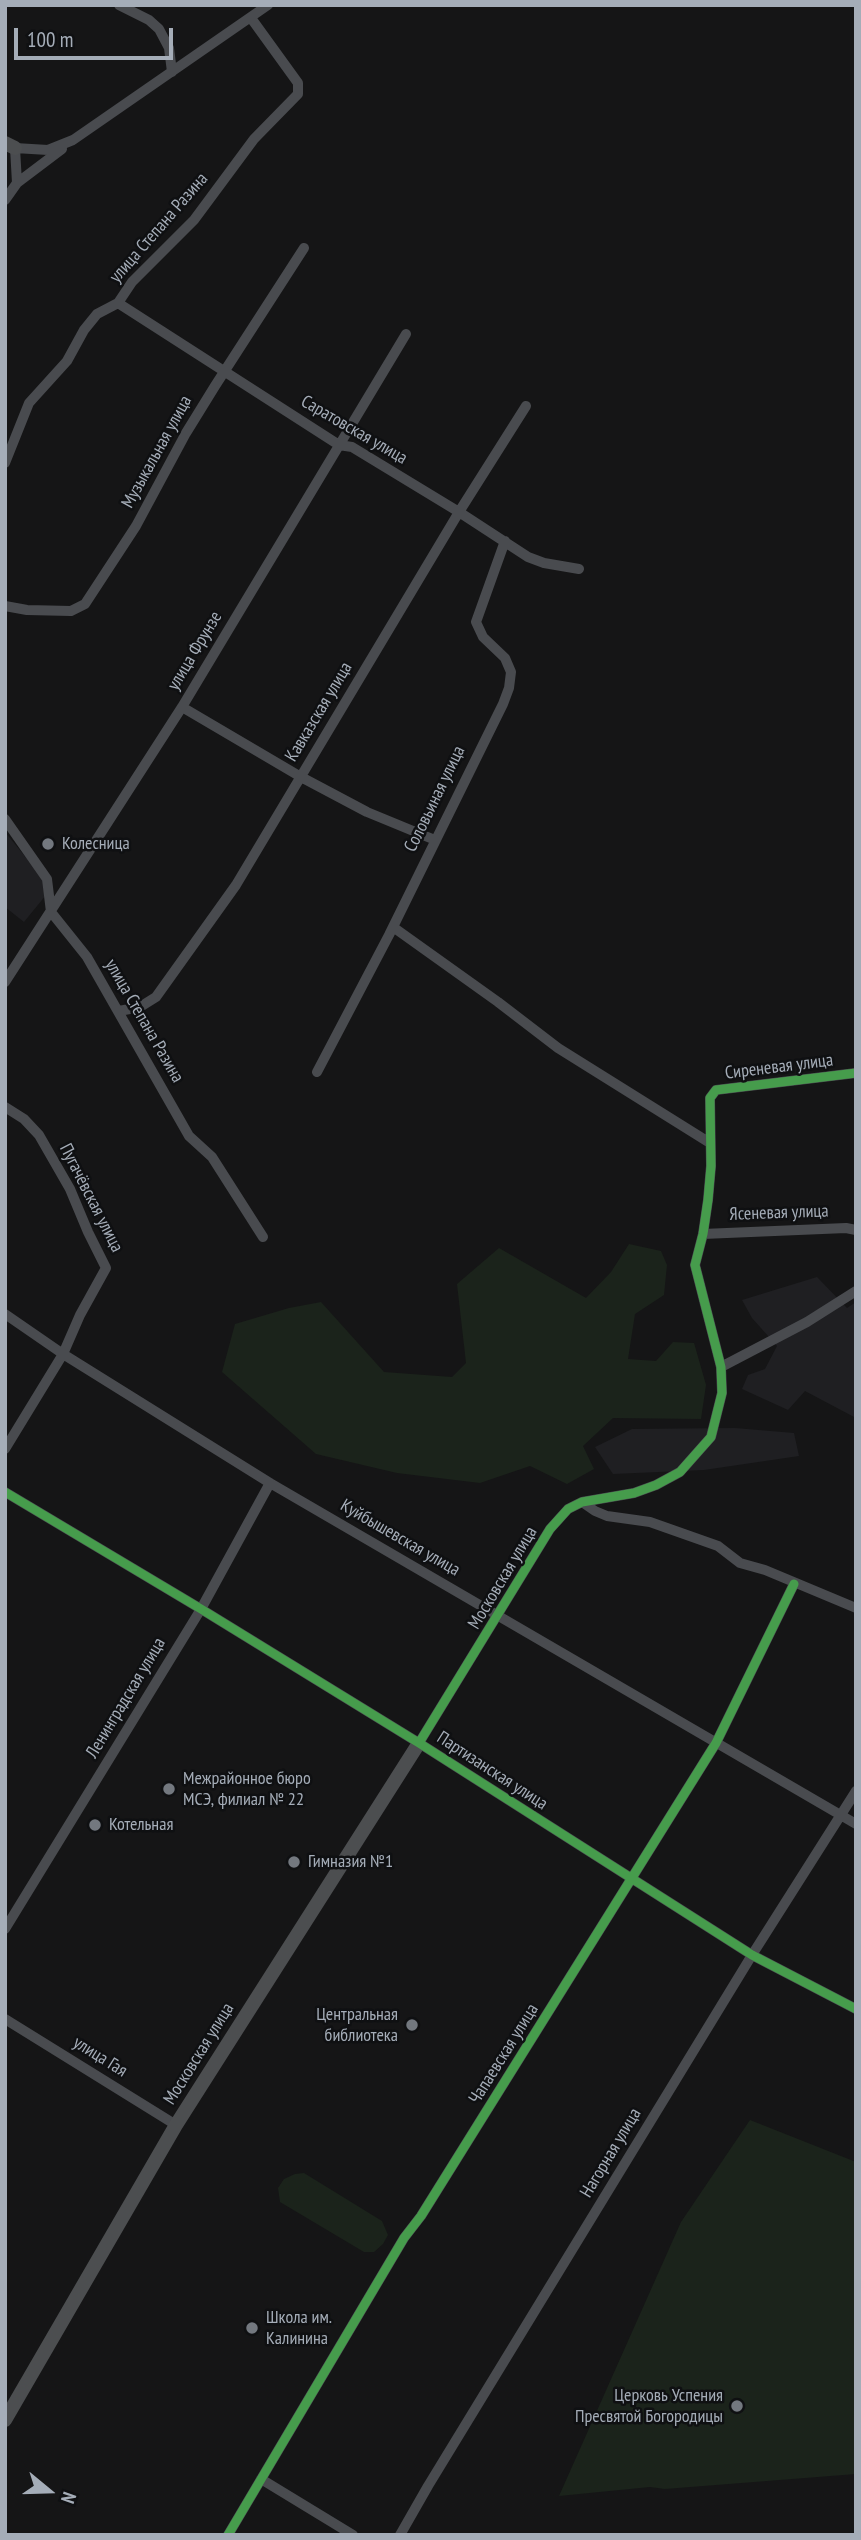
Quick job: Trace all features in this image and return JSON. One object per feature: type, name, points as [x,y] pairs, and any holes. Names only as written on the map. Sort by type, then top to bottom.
[{"type":"main road","name":"Московская улица","points":[[5,2420],[176,2125],[419,1742]]},
{"type":"street","points":[[119,5],[149,20],[159,29],[169,48],[172,72]]},
{"type":"street","points":[[5,200],[17,183],[74,140],[268,5]]},
{"type":"street","name":"улица Степана Разина","points":[[5,463],[29,403],[67,361],[84,330],[97,314],[118,303],[132,282],[194,220],[254,139],[298,94],[298,83],[251,18]]},
{"type":"street","points":[[17,183],[10,145],[48,150],[74,140]]},
{"type":"street","name":"Музыкальная улица","points":[[5,606],[27,610],[71,611],[85,604],[136,526],[186,433],[304,248]]},
{"type":"street","name":"Саратовская улица","points":[[118,303],[339,445],[352,447],[460,512],[528,557],[544,563],[579,569]]},
{"type":"street","name":"улица Фрунзе","points":[[5,982],[182,707],[406,334]]},
{"type":"street","name":"Кавказская улица","points":[[119,1011],[140,1007],[156,997],[236,885],[526,406]]},
{"type":"street","name":"Соловьиная улица","points":[[317,1072],[393,927],[509,688],[511,672],[505,658],[483,637],[476,622],[505,541]]},
{"type":"street","points":[[182,707],[301,777],[367,812],[435,840]]},
{"type":"street","points":[[5,819],[47,879],[51,912]]},
{"type":"street","name":"улица Степана Разина","points":[[51,912],[88,957],[189,1136],[212,1157],[263,1237]]},
{"type":"street","points":[[393,927],[558,1048],[710,1143]]},
{"type":"street","name":"Сиреневая улица","points":[[695,1265],[703,1234],[711,1166],[710,1098],[716,1090],[856,1073]]},
{"type":"street","name":"Пугачёвская улица","points":[[5,1107],[24,1119],[39,1135],[70,1189],[106,1268],[80,1315],[63,1354]]},
{"type":"street","name":"Ясеневая улица","points":[[703,1234],[846,1228],[856,1230]]},
{"type":"street","name":"Московская улица","points":[[419,1742],[499,1616],[550,1529],[568,1508],[582,1502],[634,1493],[656,1485],[680,1472],[711,1437],[722,1393],[721,1367],[695,1265]]},
{"type":"street","points":[[721,1367],[807,1322],[856,1291]]},
{"type":"street","name":"Куйбышевская улица","points":[[5,1314],[63,1354],[270,1483],[856,1824]]},
{"type":"street","points":[[5,1449],[63,1354]]},
{"type":"street","name":"Ленинградская улица","points":[[5,1929],[201,1609],[270,1483]]},
{"type":"street","name":"Партизанская улица","points":[[5,1492],[419,1742],[752,1955],[856,2009]]},
{"type":"street","points":[[582,1502],[607,1516],[650,1522],[709,1542],[740,1563],[856,1608]]},
{"type":"street","name":"Чапаевская улица","points":[[228,2535],[404,2238],[421,2216],[716,1743],[794,1584]]},
{"type":"street","name":"Нагорная улица","points":[[400,2535],[752,1955],[856,1791]]},
{"type":"street","name":"улица Гая","points":[[5,2019],[176,2125]]},
{"type":"street","points":[[261,2480],[353,2535]]},
{"type":"shaded area","points":[[5,832],[42,877],[46,895],[24,922],[5,907]]},
{"type":"shaded area","points":[[629,1244],[661,1251],[667,1265],[664,1295],[635,1314],[628,1359],[656,1361],[673,1342],[694,1343],[706,1385],[701,1419],[613,1418],[583,1446],[594,1469],[567,1484],[530,1466],[480,1483],[397,1473],[316,1454],[222,1372],[235,1324],[289,1308],[321,1302],[384,1372],[452,1377],[466,1363],[457,1284],[499,1248],[586,1298],[611,1272]]},
{"type":"shaded area","points":[[817,1277],[847,1308],[856,1302],[856,1418],[805,1391],[788,1410],[742,1389],[748,1375],[765,1369],[777,1346],[752,1318],[742,1300]]},
{"type":"shaded area","points":[[735,1428],[794,1433],[799,1456],[704,1470],[613,1474],[595,1447],[632,1429]]},
{"type":"shaded area","points":[[750,2120],[856,2162],[856,2474],[665,2489],[650,2487],[559,2496],[681,2222]]},
{"type":"shaded area","points":[[304,2173],[382,2221],[388,2235],[383,2244],[374,2252],[364,2252],[280,2202],[278,2188],[284,2179]]},
{"type":"cycle path","points":[[419,1743],[550,1529],[568,1509],[582,1502],[634,1493],[656,1485],[680,1472],[711,1437],[722,1393],[721,1367],[695,1265],[708,1200],[711,1166],[710,1098],[716,1090],[856,1073]]},
{"type":"cycle path","points":[[5,1492],[419,1743],[752,1955],[856,2009]]},
{"type":"cycle path","points":[[228,2535],[404,2238],[421,2216],[716,1743],[794,1584]]},
{"type":"place","name":"Колесница","points":[[48,844]]},
{"type":"place","name":"Межрайонное бюро МСЭ, филиал № 22","points":[[169,1789]]},
{"type":"place","name":"Котельная","points":[[95,1825]]},
{"type":"place","name":"Гимназия №1","points":[[294,1862]]},
{"type":"place","name":"Центральная библиотека","points":[[412,2025]]},
{"type":"place","name":"Школа им. Калинина","points":[[252,2328]]},
{"type":"place","name":"Церковь Успения Пресвятой Богородицы","points":[[737,2406]]}]
